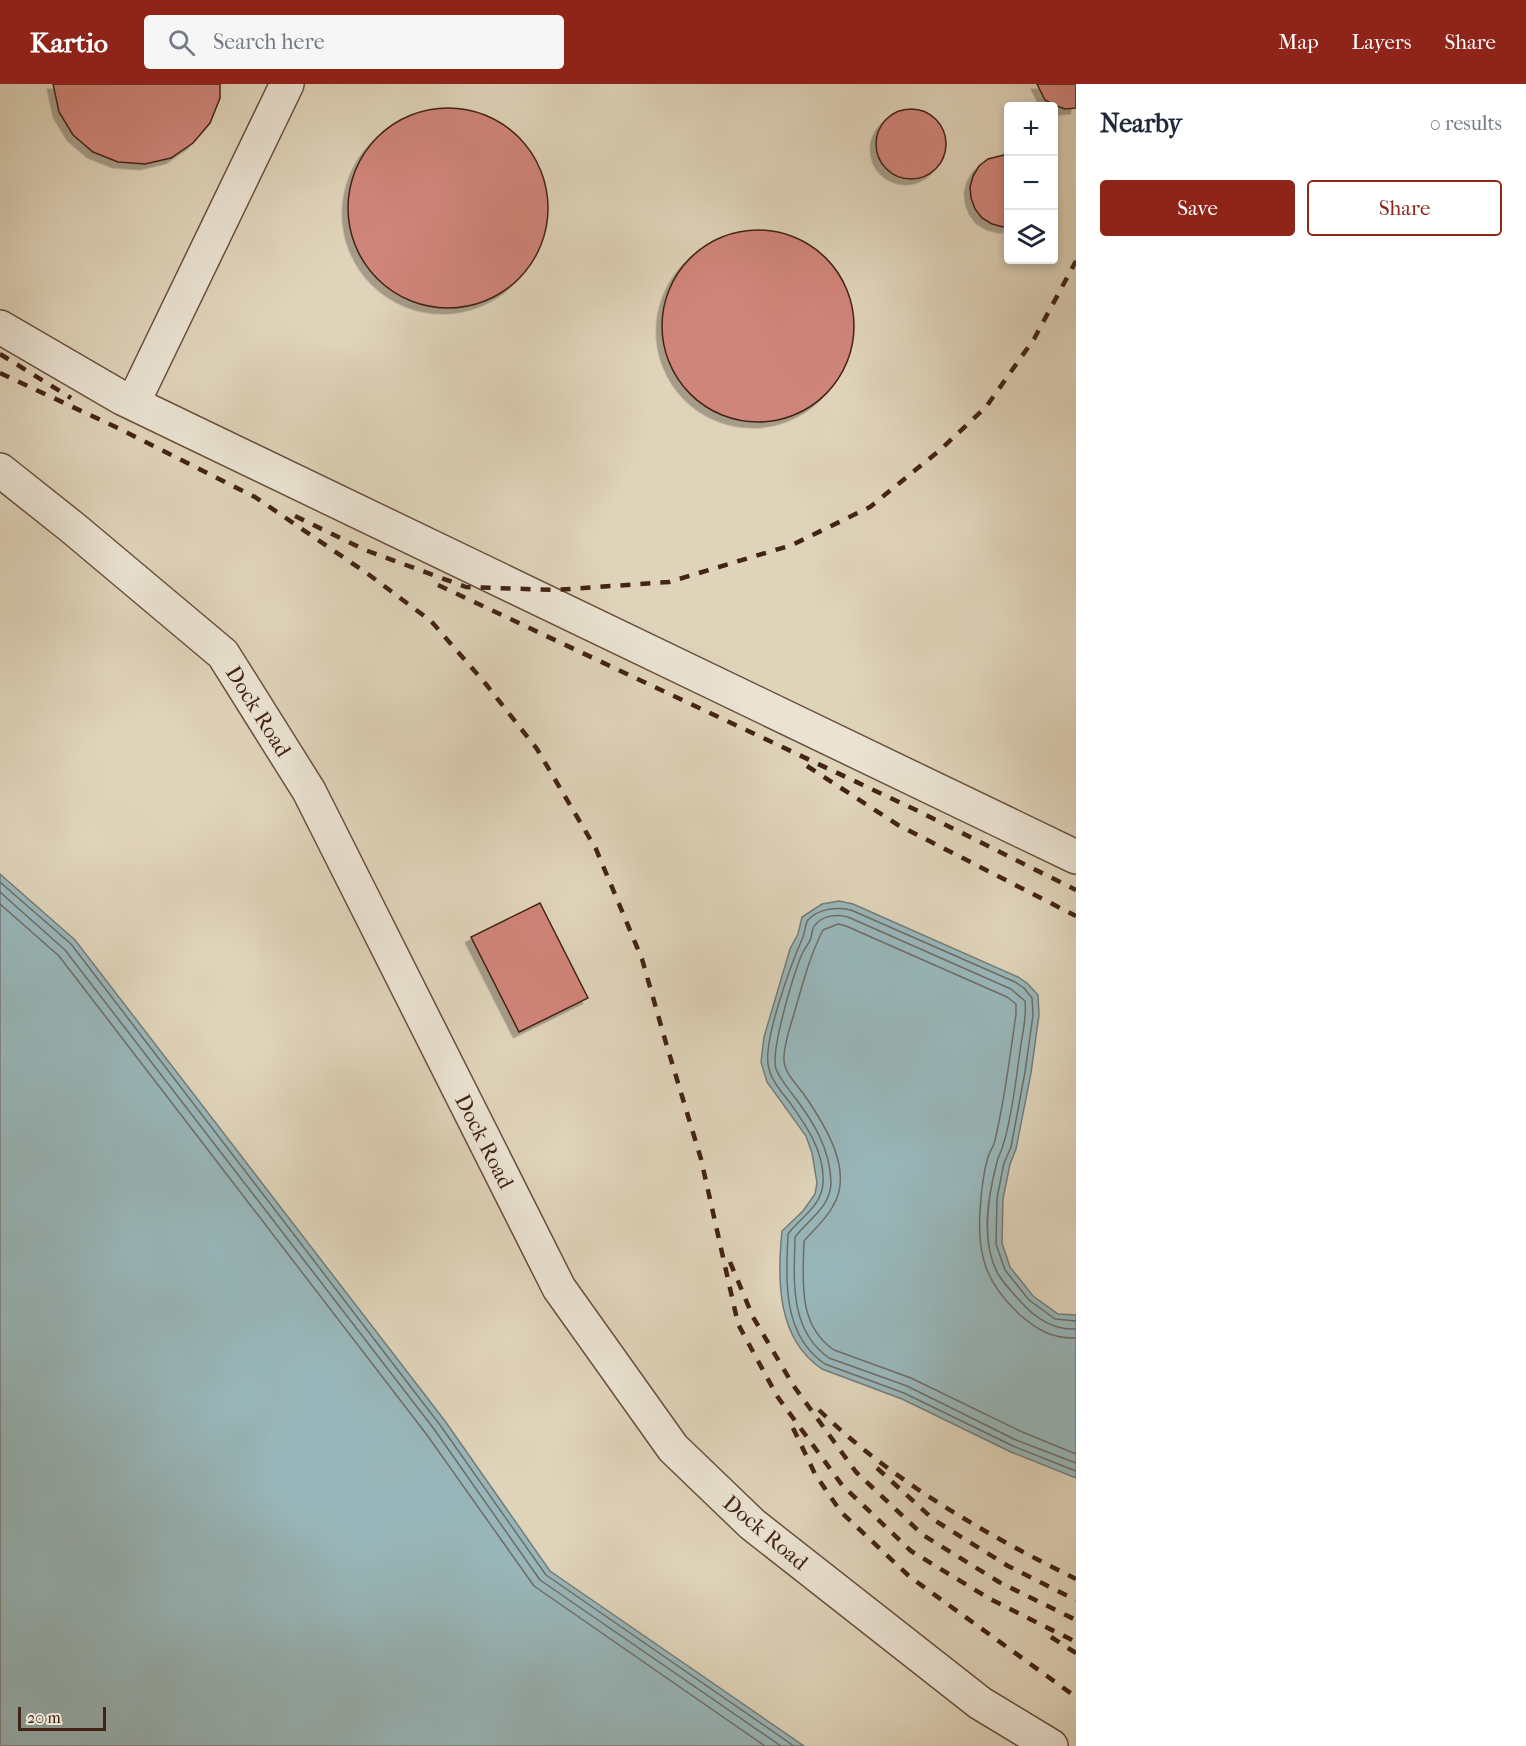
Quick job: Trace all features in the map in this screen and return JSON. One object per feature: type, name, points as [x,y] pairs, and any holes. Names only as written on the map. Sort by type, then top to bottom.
[{"type":"street","points":[[133,403],[287,84]]},
{"type":"street","points":[[0,327],[133,403],[1076,857]]},
{"type":"street","name":"Dock Road","points":[[0,470],[223,654],[309,791],[559,1288],[673,1448],[752,1524],[980,1703],[1051,1746]]},
{"type":"water","points":[[0,874],[75,940],[445,1421],[550,1571],[804,1746],[0,1746]]},
{"type":"water","points":[[839,901],[853,904],[1018,977],[1038,995],[1039,1015],[1031,1073],[1016,1149],[1010,1164],[1003,1199],[1002,1243],[1010,1267],[1033,1296],[1058,1314],[1076,1315],[1076,1478],[1011,1452],[902,1399],[822,1369],[796,1342],[788,1325],[781,1288],[782,1231],[803,1211],[815,1194],[817,1183],[812,1153],[806,1136],[767,1082],[761,1062],[764,1037],[802,917],[822,904]]},
{"type":"building","points":[[53,84],[220,84],[220,98],[210,123],[193,143],[171,158],[145,164],[118,162],[93,152],[73,135],[59,112]]},
{"type":"building","points":[[1037,84],[1076,84],[1076,108],[1065,109],[1058,106],[1058,102],[1045,100]]},
{"type":"building","points":[[448,108],[467,110],[495,120],[525,145],[540,170],[546,189],[548,208],[546,227],[536,255],[511,285],[486,300],[467,306],[448,308],[429,306],[401,296],[371,271],[356,246],[350,227],[348,208],[350,189],[360,161],[385,131],[410,116],[429,110]]},
{"type":"building","points":[[911,109],[924,112],[936,119],[943,131],[946,144],[943,157],[936,169],[924,176],[911,179],[898,176],[886,169],[879,157],[876,144],[879,131],[886,119],[898,112]]},
{"type":"building","points":[[1004,155],[1004,227],[982,218],[971,198],[970,187],[973,176],[979,166],[988,159]]},
{"type":"building","points":[[758,230],[786,234],[811,246],[826,258],[838,273],[850,298],[854,326],[850,354],[838,379],[826,394],[811,406],[786,418],[758,422],[730,418],[705,406],[690,394],[678,379],[666,354],[662,326],[666,298],[678,273],[690,258],[705,246],[730,234]]},
{"type":"building","points":[[540,903],[588,998],[519,1032],[471,937]]},
{"type":"railway","points":[[295,516],[365,550],[466,587],[555,590],[669,582],[792,545],[870,507],[940,450],[986,407],[1034,339],[1076,261]]},
{"type":"railway","points":[[0,354],[71,398]]},
{"type":"railway","points":[[0,373],[122,430],[255,497],[368,574],[431,621],[485,683],[537,749],[596,849],[642,959],[701,1159],[738,1324],[777,1396],[842,1485],[911,1551],[990,1599],[1076,1642]]},
{"type":"railway","points":[[438,585],[916,810],[1076,890]]},
{"type":"railway","points":[[807,766],[898,825],[1076,916]]},
{"type":"railway","points":[[730,1262],[753,1317],[793,1385],[856,1472],[923,1535],[999,1582],[1076,1620]]},
{"type":"railway","points":[[819,1410],[847,1436],[908,1483],[1008,1544],[1076,1579]]},
{"type":"railway","points":[[793,1428],[815,1474],[841,1512],[910,1577],[1076,1697]]},
{"type":"railway","points":[[877,1468],[934,1520],[1008,1566],[1076,1600]]},
{"type":"railway","points":[[1051,1637],[1076,1653]]}]
